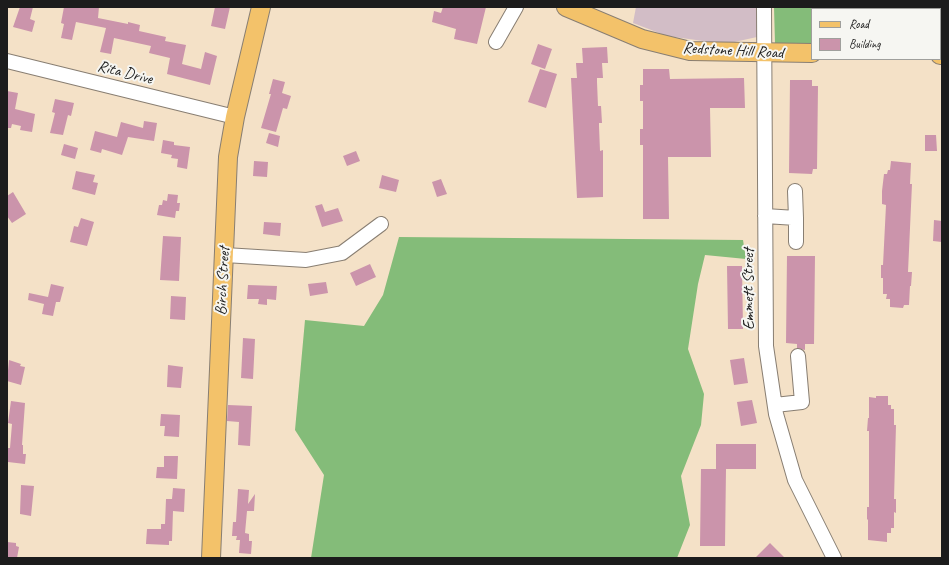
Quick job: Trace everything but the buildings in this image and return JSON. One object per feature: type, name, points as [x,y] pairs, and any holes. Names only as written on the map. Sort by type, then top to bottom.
[{"type":"main road","name":"Birch Street","points":[[211,558],[228,157],[235,117],[261,7]]},
{"type":"main road","name":"Redstone Hill Road","points":[[566,7],[642,39],[690,51],[811,53]]},
{"type":"street","points":[[496,42],[516,7]]},
{"type":"street","name":"Emmett Street","points":[[764,7],[766,346],[775,405],[795,480],[834,558]]},
{"type":"street","name":"Rita Drive","points":[[7,61],[235,117]]},
{"type":"street","points":[[795,191],[796,242]]},
{"type":"street","points":[[765,216],[796,218]]},
{"type":"street","points":[[225,255],[306,260],[342,253],[381,224]]},
{"type":"street","points":[[775,405],[802,402],[798,356]]},
{"type":"shaded area","points":[[636,7],[757,7],[757,37],[725,44],[667,36],[633,23]]},
{"type":"green space","points":[[774,7],[942,7],[942,44],[941,8],[811,8],[811,44],[775,44]]},
{"type":"green space","points":[[399,237],[743,240],[746,259],[705,255],[698,284],[688,349],[704,394],[701,425],[681,476],[690,525],[677,558],[311,558],[324,475],[295,430],[305,320],[364,326],[383,295]]}]
